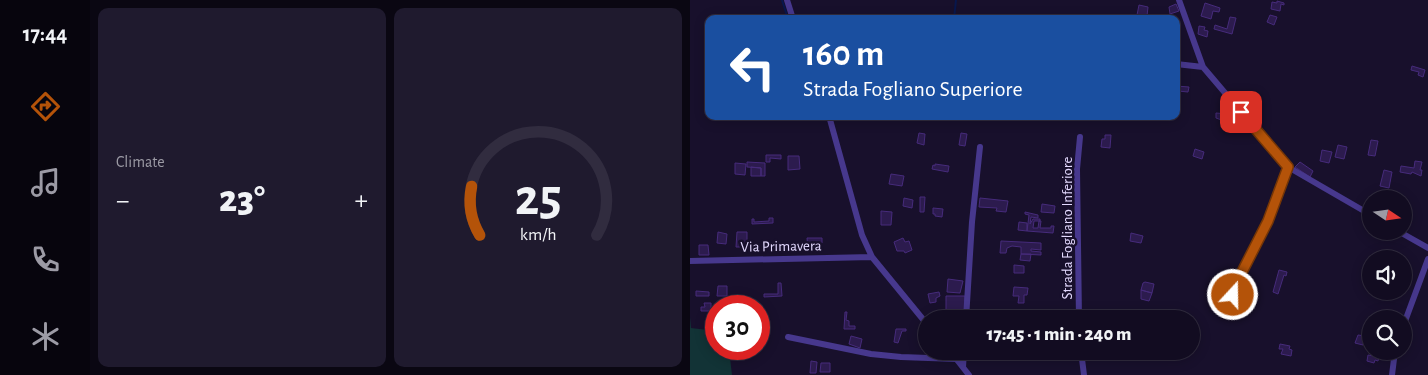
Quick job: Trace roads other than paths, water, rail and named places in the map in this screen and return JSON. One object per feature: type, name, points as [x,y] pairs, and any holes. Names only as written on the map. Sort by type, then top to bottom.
[{"type":"street","points":[[787,0],[792,15]]},
{"type":"street","points":[[1179,0],[1202,67],[1288,167],[1362,211]]},
{"type":"street","points":[[1180,64],[1202,67]]},
{"type":"street","points":[[830,120],[862,235],[872,257],[918,313]]},
{"type":"street","name":"Strada Fogliano Inferiore","points":[[1079,310],[1077,169],[1080,136]]},
{"type":"street","points":[[967,310],[971,232],[980,147]]},
{"type":"street","points":[[1231,308],[1233,295],[1242,272],[1268,221],[1288,167]]},
{"type":"street","points":[[1412,239],[1428,248]]},
{"type":"street","name":"Via Primavera","points":[[690,261],[872,257]]},
{"type":"street","points":[[1409,310],[1428,259]]},
{"type":"street","points":[[788,337],[871,354],[918,358]]},
{"type":"street","points":[[957,360],[969,375]]},
{"type":"street","points":[[962,367],[963,360]]},
{"type":"street","points":[[1082,360],[1084,375]]},
{"type":"street","points":[[1392,375],[1394,360]]},
{"type":"waterway","points":[[782,0],[787,15]]},
{"type":"waterway","points":[[954,15],[956,0]]}]
